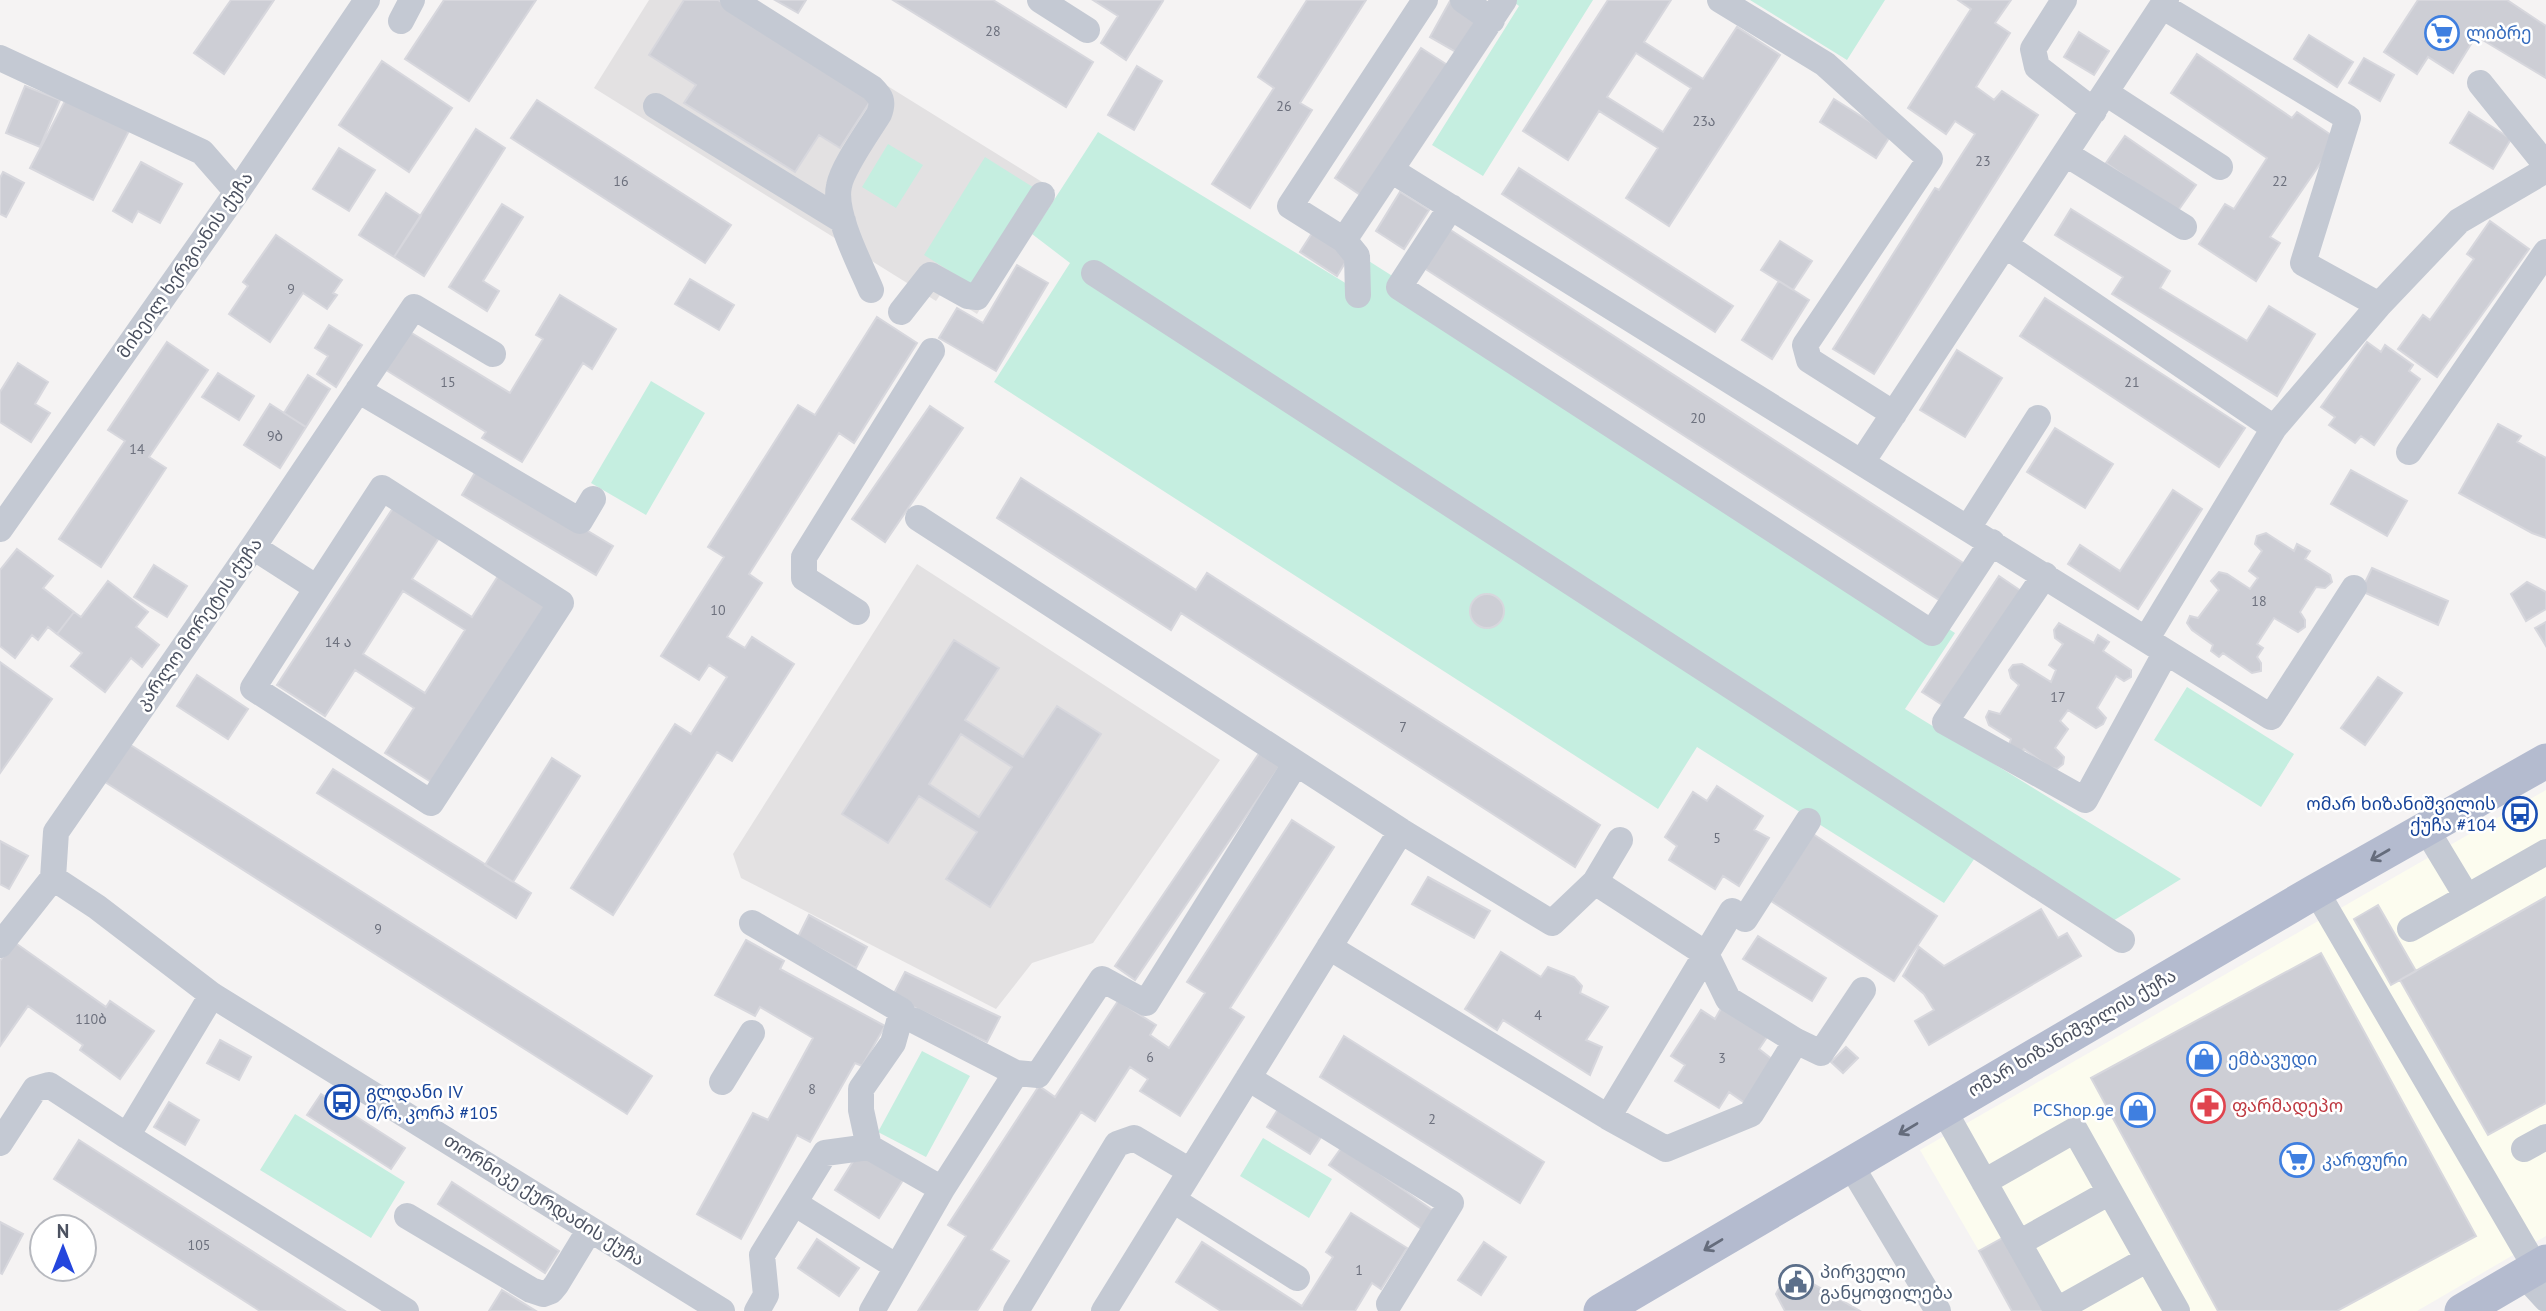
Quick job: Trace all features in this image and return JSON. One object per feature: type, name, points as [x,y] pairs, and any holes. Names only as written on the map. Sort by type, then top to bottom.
[{"type":"main road","name":"ომარ ხიზანიშვილის ქუჩა","points":[[1615,1307],[1943,1109],[2316,891],[2546,761]]},
{"type":"main road","points":[[2462,1311],[2538,1276]]},
{"type":"street","name":"მიხეილ ხერგიანის ქუჩა","points":[[0,529],[237,192],[367,0]]},
{"type":"street","points":[[733,0],[872,88],[881,97],[879,114],[839,186],[839,201],[844,221],[871,290]]},
{"type":"street","points":[[1040,0],[1087,30]]},
{"type":"street","points":[[1358,295],[1357,256],[1345,240],[1290,206],[1425,0]]},
{"type":"street","points":[[1345,240],[1498,10],[1463,0]]},
{"type":"street","points":[[1720,0],[1825,64],[1930,159],[1805,345],[1809,360],[1894,414]]},
{"type":"street","points":[[2064,0],[2033,49],[2037,67],[2220,167]]},
{"type":"street","points":[[1862,462],[2164,3],[2348,118],[2303,263],[2379,305]]},
{"type":"street","points":[[0,58],[202,152],[237,192]]},
{"type":"street","points":[[2045,575],[1945,722],[2085,800],[2157,645],[2274,428],[2379,305],[2459,221],[2546,167],[2480,83]]},
{"type":"street","points":[[656,106],[844,221]]},
{"type":"street","points":[[2066,154],[2184,227]]},
{"type":"street","points":[[1391,170],[2271,716],[2354,588]]},
{"type":"street","points":[[901,312],[930,275],[968,296],[977,297],[1042,195]]},
{"type":"street","points":[[1451,207],[1399,287],[1932,633],[1992,542]]},
{"type":"street","points":[[2005,245],[2274,428]]},
{"type":"street","points":[[2409,452],[2546,252]]},
{"type":"street","points":[[1094,273],[2122,940]]},
{"type":"street","name":"კარლო მორეტის ქუჩა","points":[[53,878],[56,832],[253,547],[414,307],[493,354]]},
{"type":"street","points":[[857,612],[804,578],[804,557],[932,351]]},
{"type":"street","points":[[358,390],[580,521],[593,499]]},
{"type":"street","points":[[1968,528],[2038,418]]},
{"type":"street","points":[[382,488],[561,603],[431,803],[253,688],[317,588],[382,488]]},
{"type":"street","points":[[918,519],[1401,831],[1552,923],[1595,882],[1620,840]]},
{"type":"street","points":[[253,547],[317,588]]},
{"type":"street","points":[[915,1021],[1016,1073],[1038,1075],[1102,979],[1146,1003],[1296,763]]},
{"type":"street","points":[[1608,1116],[1706,954],[1808,821]]},
{"type":"street","points":[[2426,829],[2467,897]]},
{"type":"street","points":[[1104,1311],[1401,831]]},
{"type":"street","points":[[2410,929],[2546,852]]},
{"type":"street","points":[[0,944],[53,878]]},
{"type":"street","name":"თორნიკე ქურდაძის ქუჩა","points":[[53,878],[97,907],[212,995],[722,1311]]},
{"type":"street","points":[[1595,882],[1706,954],[1728,999],[1796,1041],[1821,1053],[1863,990]]},
{"type":"street","points":[[2316,891],[2538,1276]]},
{"type":"street","points":[[752,923],[902,1011],[893,1043],[861,1089],[861,1110],[869,1147]]},
{"type":"street","points":[[1329,947],[1667,1149],[1751,1114],[1796,1041]]},
{"type":"street","points":[[127,1136],[212,995]]},
{"type":"street","points":[[722,1082],[752,1033]]},
{"type":"street","points":[[872,1311],[942,1189],[1016,1073]]},
{"type":"street","points":[[1248,1078],[1451,1203],[1390,1304]]},
{"type":"street","points":[[0,1143],[35,1089],[49,1085],[406,1311]]},
{"type":"street","points":[[1943,1109],[2057,1311],[2148,1259]]},
{"type":"street","points":[[1984,1182],[2075,1130],[2177,1311]]},
{"type":"street","points":[[1016,1311],[1117,1144],[1134,1138],[1190,1171]]},
{"type":"street","points":[[757,1311],[766,1295],[762,1255],[825,1153],[869,1147],[942,1189]]},
{"type":"street","points":[[1850,1164],[1938,1311]]},
{"type":"street","points":[[2019,1243],[2110,1192]]},
{"type":"street","points":[[1173,1199],[1297,1278]]},
{"type":"street","points":[[794,1203],[897,1267]]},
{"type":"street","points":[[407,1216],[531,1290],[544,1294],[556,1285],[590,1228]]},
{"type":"shaded area","points":[[649,0],[749,0],[1055,190],[977,314],[942,292],[936,301],[594,88]]},
{"type":"shaded area","points":[[917,564],[1220,760],[1093,943],[1032,963],[996,1009],[741,878],[733,854]]},
{"type":"shaded area","points":[[2546,790],[2546,1236],[2417,1311],[2014,1311],[1920,1150]]},
{"type":"green space","points":[[1511,0],[1593,0],[1483,176],[1432,145],[1519,6]]},
{"type":"green space","points":[[1750,0],[1885,0],[1847,60]]},
{"type":"green space","points":[[1098,132],[1347,284],[1364,258],[1955,633],[1905,709],[2181,879],[2095,932],[1979,852],[1944,903],[1697,747],[1658,809],[994,382],[1070,263],[1032,234]]},
{"type":"green space","points":[[888,144],[923,165],[896,208],[862,187]]},
{"type":"green space","points":[[985,157],[1036,189],[975,287],[924,255]]},
{"type":"green space","points":[[651,381],[705,413],[646,515],[591,483]]},
{"type":"green space","points":[[2187,687],[2294,754],[2261,807],[2154,740]]},
{"type":"green space","points":[[922,1051],[970,1076],[926,1157],[878,1132]]},
{"type":"green space","points":[[295,1114],[405,1182],[371,1238],[260,1170]]},
{"type":"green space","points":[[1263,1138],[1332,1179],[1309,1218],[1240,1176]]},
{"type":"building","points":[[231,0],[274,0],[224,74],[194,53]]},
{"type":"building","points":[[444,0],[536,0],[469,101],[405,59]]},
{"type":"building","points":[[684,0],[718,0],[873,97],[840,148],[819,135],[795,172],[684,103],[696,85],[649,55]]},
{"type":"building","points":[[775,0],[806,0],[798,13]]},
{"type":"building","points":[[893,0],[993,0],[1093,62],[1066,107]]},
{"type":"building","points":[[1093,0],[1163,1],[1126,60],[1101,43],[1118,16]]},
{"type":"building","points":[[1307,0],[1366,0],[1300,103],[1312,110],[1250,208],[1212,184],[1274,88],[1258,77]]},
{"type":"building","points":[[1608,0],[1671,0],[1644,42],[1703,79],[1737,27],[1780,55],[1669,226],[1626,198],[1658,148],[1599,111],[1568,160],[1523,131]],"holes":[[[1636,53],[1691,88],[1663,132],[1607,97]]]},
{"type":"building","points":[[1958,0],[2011,0],[1995,23],[2010,33],[1976,87],[1994,100],[2002,91],[2038,115],[1874,374],[1833,349],[1935,188],[1939,190],[1975,134],[1955,121],[1946,134],[1908,108],[1971,9]]},
{"type":"building","points":[[2418,0],[2507,0],[2546,26],[2546,78],[2476,36],[2453,73],[2428,57],[2417,74],[2384,52]]},
{"type":"building","points":[[1450,1],[1478,16],[1458,53],[1430,37]]},
{"type":"building","points":[[2079,32],[2109,51],[2094,75],[2064,57]]},
{"type":"building","points":[[2309,35],[2353,62],[2337,87],[2294,59]]},
{"type":"building","points":[[1421,48],[1449,66],[1362,196],[1335,178]]},
{"type":"building","points":[[2197,54],[2292,118],[2297,112],[2337,139],[2270,237],[2280,243],[2256,281],[2199,244],[2225,204],[2234,209],[2267,158],[2171,93]]},
{"type":"building","points":[[2364,58],[2394,75],[2380,101],[2349,83]]},
{"type":"building","points":[[382,61],[452,108],[409,172],[339,125]]},
{"type":"building","points":[[1137,66],[1162,81],[1134,130],[1108,115]]},
{"type":"building","points":[[25,86],[60,100],[40,147],[6,133]]},
{"type":"building","points":[[67,97],[130,129],[93,200],[30,168]]},
{"type":"building","points":[[1834,99],[1891,135],[1876,158],[1820,122]]},
{"type":"building","points":[[537,100],[731,225],[705,263],[511,138]]},
{"type":"building","points":[[2469,112],[2511,139],[2493,169],[2450,143]]},
{"type":"building","points":[[476,129],[505,148],[424,276],[394,257]]},
{"type":"building","points":[[2125,136],[2196,185],[2177,212],[2106,163]]},
{"type":"building","points":[[339,148],[375,170],[349,211],[313,189]]},
{"type":"building","points":[[141,162],[182,184],[160,223],[138,211],[132,222],[113,211]]},
{"type":"building","points":[[1519,168],[1733,306],[1715,332],[1502,194]]},
{"type":"building","points":[[3,172],[24,183],[6,217],[0,214],[0,178]]},
{"type":"building","points":[[1400,192],[1429,210],[1404,249],[1376,231]]},
{"type":"building","points":[[386,193],[421,216],[394,257],[359,235]]},
{"type":"building","points":[[502,204],[523,217],[483,281],[499,291],[487,311],[449,287]]},
{"type":"building","points":[[2071,209],[2170,271],[2160,288],[2247,341],[2269,306],[2315,334],[2277,396],[2112,294],[2123,277],[2055,235]]},
{"type":"building","points":[[2490,221],[2529,249],[2437,377],[2398,349],[2423,315],[2430,320],[2474,259],[2467,254]]},
{"type":"building","points":[[1449,229],[1971,568],[1947,605],[1424,268]]},
{"type":"building","points":[[1314,230],[1351,253],[1337,276],[1300,252]]},
{"type":"building","points":[[276,235],[342,280],[333,293],[337,295],[327,309],[303,293],[270,342],[229,314],[248,286],[243,282]]},
{"type":"building","points":[[1780,241],[1812,261],[1793,290],[1761,270]]},
{"type":"building","points":[[1017,265],[1048,283],[996,371],[939,338],[957,308],[983,323]]},
{"type":"building","points":[[690,279],[734,305],[719,330],[675,304]]},
{"type":"building","points":[[1779,281],[1809,300],[1772,359],[1742,340]]},
{"type":"building","points":[[560,295],[616,329],[592,369],[583,363],[522,462],[482,438],[486,432],[386,370],[410,332],[510,393],[543,339],[536,335]]},
{"type":"building","points":[[2045,298],[2245,428],[2219,467],[2020,336]]},
{"type":"building","points":[[877,317],[917,343],[854,443],[839,433],[749,574],[762,583],[727,637],[745,648],[752,637],[794,664],[732,761],[717,752],[613,915],[571,888],[675,724],[691,734],[727,677],[709,665],[699,680],[661,656],[724,557],[708,547],[798,405],[815,415]]},
{"type":"building","points":[[329,325],[362,345],[336,387],[317,374],[328,356],[315,348]]},
{"type":"building","points":[[167,342],[208,370],[149,457],[166,468],[101,567],[59,539],[125,441],[108,430]]},
{"type":"building","points":[[2367,342],[2381,352],[2385,345],[2413,365],[2409,371],[2420,379],[2374,445],[2361,436],[2355,443],[2329,425],[2335,417],[2321,407]]},
{"type":"building","points":[[1957,350],[2002,378],[1965,437],[1920,410]]},
{"type":"building","points":[[18,363],[48,382],[35,404],[50,413],[31,442],[0,422],[0,392]]},
{"type":"building","points":[[218,373],[254,396],[239,420],[202,397]]},
{"type":"building","points":[[308,375],[330,389],[306,427],[284,413]]},
{"type":"building","points":[[270,404],[306,427],[280,468],[244,445]]},
{"type":"building","points":[[930,406],[963,428],[885,542],[852,519]]},
{"type":"building","points":[[2498,424],[2521,436],[2517,442],[2546,458],[2546,538],[2459,493]]},
{"type":"building","points":[[2055,428],[2113,464],[2085,508],[2027,472]]},
{"type":"building","points":[[479,466],[613,546],[596,575],[462,495]]},
{"type":"building","points":[[2351,470],[2407,501],[2387,536],[2331,504]]},
{"type":"building","points":[[1021,478],[1196,590],[1207,573],[1600,825],[1575,867],[1181,613],[1171,630],[997,518]]},
{"type":"building","points":[[2173,490],[2202,509],[2138,609],[2068,564],[2080,545],[2120,571]]},
{"type":"building","points":[[395,505],[441,535],[412,579],[472,617],[500,573],[547,603],[431,782],[385,753],[414,708],[355,670],[325,716],[277,685]],"holes":[[[403,591],[465,630],[425,693],[363,654]]]},
{"type":"building","points":[[2266,533],[2294,551],[2297,544],[2310,551],[2305,559],[2330,575],[2332,582],[2325,588],[2316,587],[2300,612],[2305,620],[2305,627],[2298,632],[2274,618],[2257,644],[2263,648],[2257,657],[2261,663],[2261,671],[2252,673],[2223,653],[2219,657],[2211,651],[2213,645],[2192,630],[2187,623],[2190,616],[2198,618],[2219,590],[2211,581],[2219,572],[2250,589],[2258,578],[2249,571],[2262,551],[2255,544],[2257,536]]},
{"type":"building","points":[[17,549],[53,576],[43,588],[74,612],[57,634],[48,627],[38,640],[32,635],[15,658],[0,646],[0,570]]},
{"type":"building","points":[[154,565],[187,586],[167,617],[134,597]]},
{"type":"building","points":[[2372,568],[2448,601],[2438,625],[2361,591]]},
{"type":"building","points":[[1999,576],[2024,593],[1947,708],[1922,692]]},
{"type":"building","points":[[108,581],[148,612],[136,627],[159,645],[142,667],[131,658],[105,692],[71,666],[82,653],[57,634],[74,612],[81,617]]},
{"type":"building","points":[[2527,582],[2546,592],[2546,609],[2526,621],[2511,594]]},
{"type":"building","points":[[1487,594],[1499,599],[1504,611],[1499,623],[1487,628],[1475,623],[1470,611],[1475,599]]},
{"type":"building","points":[[2546,622],[2546,646],[2535,628]]},
{"type":"building","points":[[2059,623],[2094,643],[2098,635],[2109,642],[2103,651],[2131,670],[2131,677],[2124,681],[2116,676],[2097,708],[2106,718],[2103,724],[2096,728],[2068,710],[2060,721],[2068,729],[2055,748],[2064,757],[2063,764],[2057,769],[2049,767],[2024,749],[2019,756],[2008,748],[2011,739],[1989,725],[1986,717],[1989,711],[2000,714],[2019,685],[2011,678],[2009,670],[2013,665],[2022,664],[2051,682],[2056,670],[2049,665],[2063,644],[2055,638],[2054,630]]},
{"type":"building","points":[[954,640],[999,668],[965,720],[1023,757],[1057,706],[1101,734],[990,907],[946,879],[977,832],[919,796],[888,843],[842,814]],"holes":[[[961,734],[1012,767],[979,817],[929,784]]]},
{"type":"building","points":[[0,662],[52,699],[0,773]]},
{"type":"building","points":[[197,675],[248,709],[228,739],[177,706]]},
{"type":"building","points":[[2378,677],[2402,693],[2365,745],[2341,728]]},
{"type":"building","points":[[129,744],[652,1076],[627,1114],[105,782]]},
{"type":"building","points":[[1262,749],[1282,763],[1135,980],[1115,966]]},
{"type":"building","points":[[552,758],[580,776],[513,882],[485,865]]},
{"type":"building","points":[[333,769],[531,893],[516,918],[317,793]]},
{"type":"building","points":[[1717,786],[1763,816],[1754,830],[1769,838],[1739,886],[1723,876],[1715,889],[1669,860],[1677,846],[1665,837],[1693,792],[1707,801]]},
{"type":"building","points":[[1292,820],[1334,847],[1230,1008],[1244,1017],[1180,1116],[1140,1091],[1148,1079],[1130,1067],[1095,1121],[1081,1112],[991,1250],[1009,1261],[977,1311],[918,1311],[966,1236],[948,1225],[1039,1086],[1055,1097],[1118,1001],[1156,1025],[1150,1035],[1169,1048],[1205,993],[1187,982]]},
{"type":"building","points":[[1813,834],[1937,916],[1894,981],[1771,901]]},
{"type":"building","points":[[0,841],[28,856],[9,889],[0,884]]},
{"type":"building","points":[[1428,877],[1490,911],[1474,938],[1412,904]]},
{"type":"building","points":[[2546,897],[2546,1103],[2488,1135],[2400,980]]},
{"type":"building","points":[[2378,905],[2416,971],[2391,985],[2354,919]]},
{"type":"building","points":[[2041,909],[2058,938],[2067,933],[2081,956],[1929,1045],[1915,1021],[1934,1010],[1924,994],[1903,976],[1919,947],[1944,966]]},
{"type":"building","points":[[809,915],[867,947],[856,968],[798,937]]},
{"type":"building","points":[[1758,936],[1826,978],[1812,1001],[1743,959]]},
{"type":"building","points":[[746,940],[784,961],[780,969],[885,1026],[862,1066],[855,1063],[810,1142],[797,1135],[741,1239],[697,1214],[753,1113],[768,1120],[813,1038],[760,1007],[755,1016],[715,995]]},
{"type":"building","points":[[14,942],[106,1007],[110,1001],[154,1031],[120,1079],[80,1050],[83,1045],[28,1006],[0,1046],[0,961]]},
{"type":"building","points":[[1501,952],[1541,977],[1548,967],[1574,977],[1582,986],[1580,993],[1608,1007],[1586,1040],[1602,1047],[1590,1075],[1503,1020],[1497,1030],[1465,1009]]},
{"type":"building","points":[[2321,953],[2476,1236],[2337,1311],[2218,1311],[2091,1078]]},
{"type":"building","points":[[905,972],[1000,1017],[987,1042],[892,997]]},
{"type":"building","points":[[1723,1005],[1769,1034],[1759,1049],[1773,1060],[1745,1103],[1729,1092],[1719,1108],[1675,1081],[1685,1065],[1671,1056],[1701,1010],[1715,1019]]},
{"type":"building","points":[[1344,1036],[1544,1162],[1520,1203],[1320,1077]]},
{"type":"building","points":[[220,1040],[251,1057],[239,1080],[207,1063]]},
{"type":"building","points":[[1846,1047],[1858,1058],[1843,1073],[1831,1062]]},
{"type":"building","points":[[321,1094],[405,1148],[391,1169],[307,1115]]},
{"type":"building","points":[[169,1102],[199,1120],[185,1145],[154,1127]]},
{"type":"building","points":[[1280,1106],[1323,1134],[1310,1154],[1267,1127]]},
{"type":"building","points":[[79,1140],[345,1311],[260,1311],[54,1179]]},
{"type":"building","points":[[1342,1147],[1438,1214],[1426,1232],[1329,1165]]},
{"type":"building","points":[[859,1152],[903,1180],[879,1218],[835,1190]]},
{"type":"building","points":[[452,1182],[559,1251],[545,1273],[438,1204]]},
{"type":"building","points":[[1351,1213],[1407,1248],[1381,1289],[1372,1283],[1355,1311],[1221,1311],[1176,1282],[1202,1242],[1302,1306],[1333,1257],[1326,1252]]},
{"type":"building","points":[[0,1222],[23,1234],[2,1274],[0,1273]]},
{"type":"building","points":[[2006,1236],[2047,1311],[2012,1311],[1979,1251]]},
{"type":"building","points":[[817,1239],[859,1268],[839,1296],[798,1268]]},
{"type":"building","points":[[1484,1242],[1506,1257],[1481,1295],[1458,1280]]},
{"type":"building","name":"პირველი განყოფილება","points":[[1789,1270],[1860,1311],[1785,1311],[1776,1294]]},
{"type":"building","points":[[502,1290],[536,1311],[489,1311]]},
{"type":"place","name":"ლიბრე","points":[[2442,33]]},
{"type":"place","name":"ომარ ხიზანიშვილის ქუჩა #104","points":[[2520,814]]},
{"type":"place","name":"ემბავუდი","points":[[2204,1059]]},
{"type":"place","name":"გლდანი IV მ/რ, კორპ #105","points":[[342,1102]]},
{"type":"place","name":"ფარმადეპო","points":[[2208,1106]]},
{"type":"place","name":"PCShop.ge","points":[[2138,1110]]},
{"type":"place","name":"კარფური","points":[[2297,1160]]},
{"type":"place","name":"პირველი განყოფილება","points":[[1796,1282]]}]
